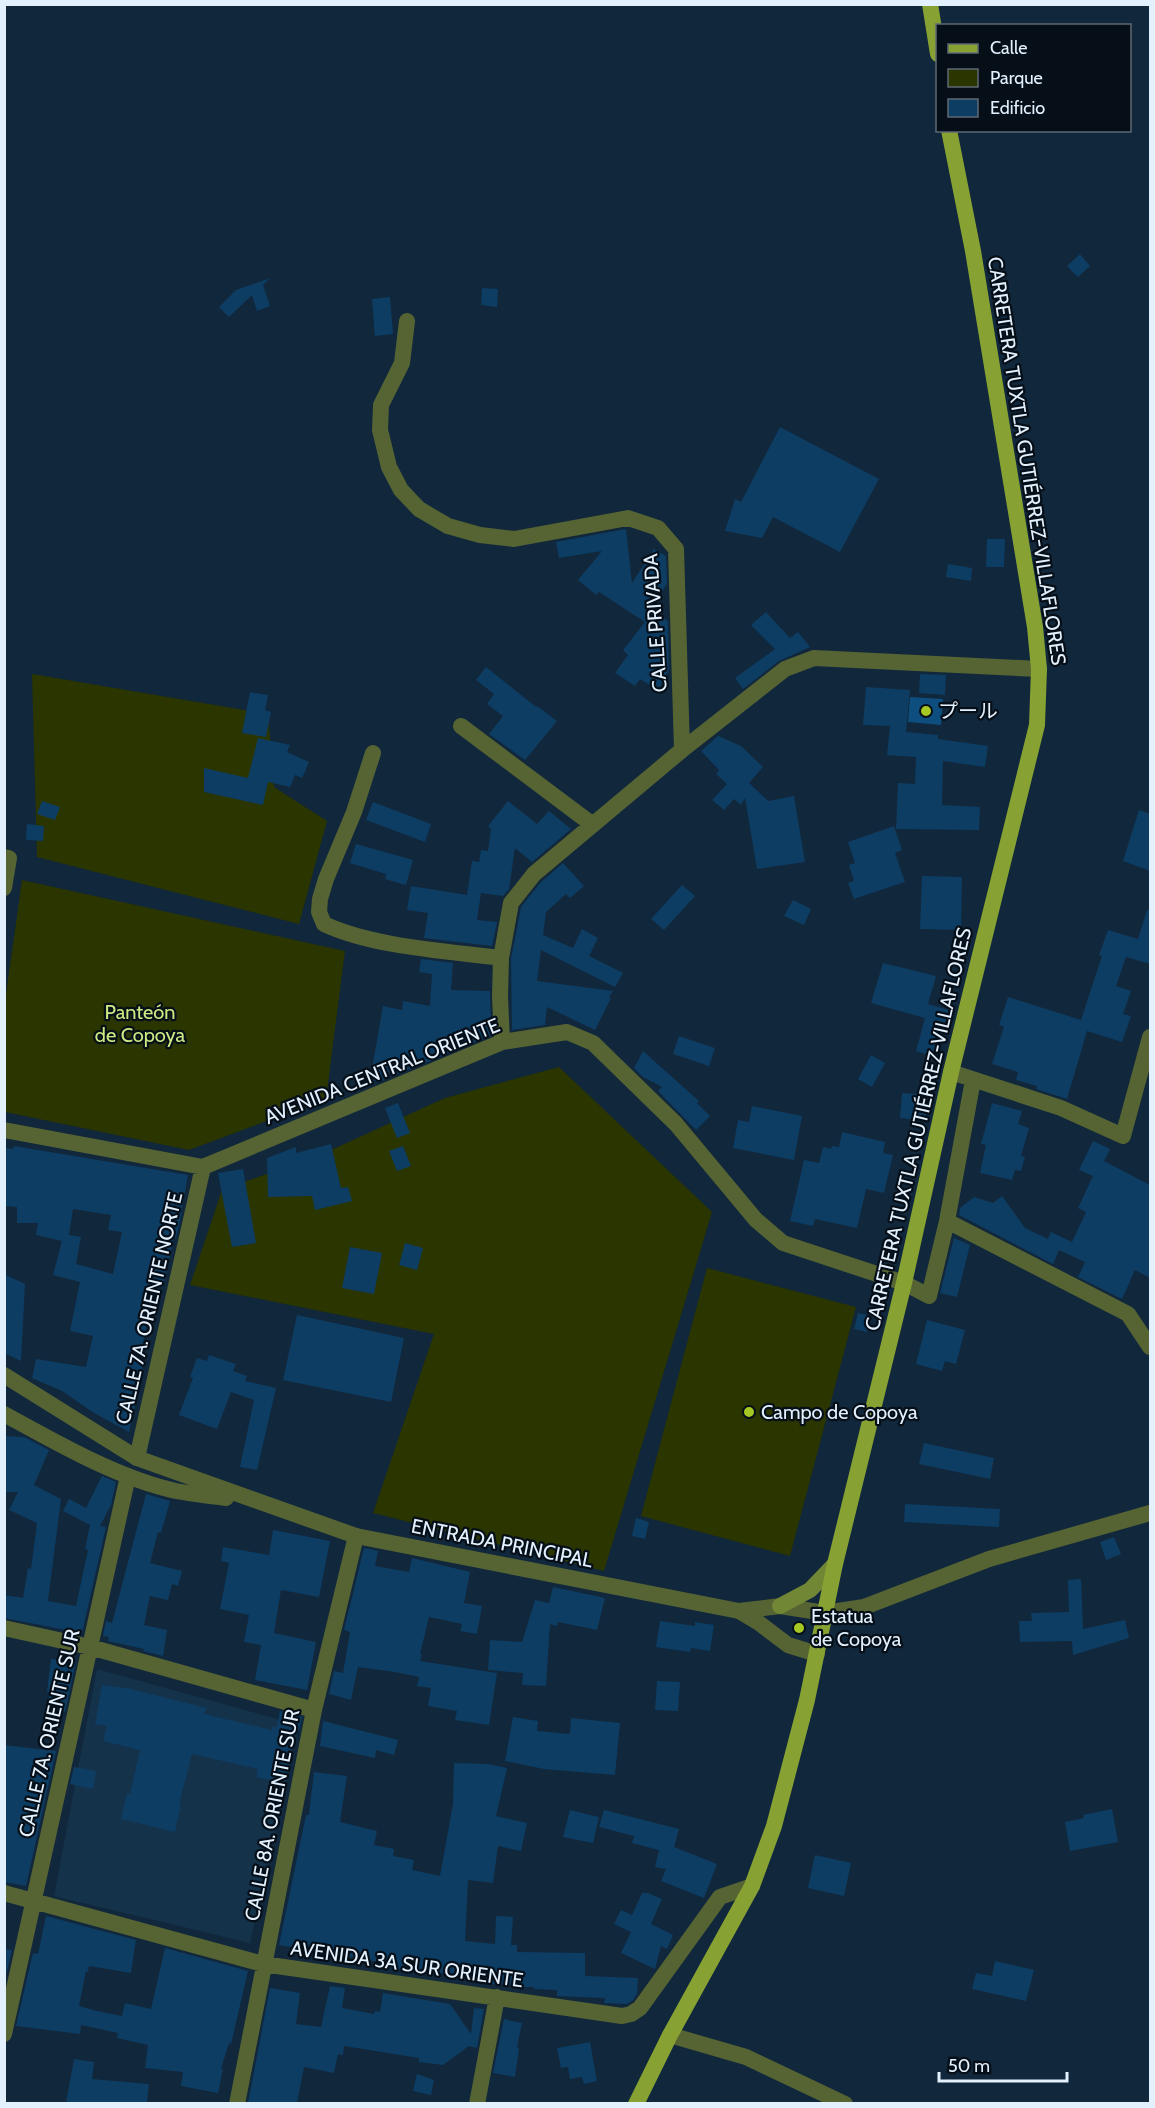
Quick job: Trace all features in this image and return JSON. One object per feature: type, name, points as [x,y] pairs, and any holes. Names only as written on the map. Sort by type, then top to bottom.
[{"type":"main road","points":[[930,4],[936,42]]},
{"type":"main road","name":"CARRETERA TUXTLA GUTIÉRREZ-VILLAFLORES","points":[[636,2103],[670,2035],[752,1886],[774,1826],[807,1700],[835,1564],[904,1283],[951,1072],[1037,724],[1039,669],[1035,627],[973,250],[949,132]]},
{"type":"main road","points":[[780,1606],[810,1590],[835,1564]]},
{"type":"street","name":"CALLE PRIVADA","points":[[406,321],[402,363],[381,405],[380,430],[389,467],[401,490],[419,509],[448,526],[480,536],[514,538],[628,518],[658,528],[676,549],[682,750]]},
{"type":"street","points":[[502,1042],[501,958],[512,903],[534,874],[682,750],[785,669],[814,658],[1039,669]]},
{"type":"street","points":[[461,726],[593,825]]},
{"type":"street","points":[[374,753],[320,899],[319,912],[324,924],[343,933],[391,943],[501,958]]},
{"type":"street","points":[[4,888],[7,857]]},
{"type":"street","name":"AVENIDA CENTRAL ORIENTE","points":[[203,1167],[502,1042],[567,1032],[593,1043],[676,1124],[756,1220],[783,1244],[904,1283],[929,1296],[947,1221]]},
{"type":"street","points":[[951,1072],[1061,1108],[1123,1136],[1150,1037]]},
{"type":"street","points":[[974,1080],[947,1221],[1128,1314],[1150,1347]]},
{"type":"street","points":[[4,1130],[203,1167]]},
{"type":"street","name":"CALLE 7A. ORIENTE NORTE","points":[[137,1458],[203,1167]]},
{"type":"street","points":[[4,1375],[137,1458],[260,1503]]},
{"type":"street","points":[[4,1414],[128,1476],[175,1491],[260,1503]]},
{"type":"street","name":"CALLE 7A. ORIENTE SUR","points":[[4,2034],[128,1476]]},
{"type":"street","name":"ENTRADA PRINCIPAL","points":[[260,1503],[356,1536],[739,1611]]},
{"type":"street","points":[[739,1611],[780,1606],[825,1613],[864,1607],[989,1559],[1150,1513]]},
{"type":"street","name":"CALLE 8A. ORIENTE SUR","points":[[237,2103],[314,1710],[356,1536]]},
{"type":"street","points":[[739,1611],[788,1645],[817,1654]]},
{"type":"street","points":[[4,1628],[90,1647],[314,1710]]},
{"type":"street","name":"AVENIDA 3A SUR ORIENTE","points":[[4,1893],[263,1964],[622,2016],[631,2014],[640,2008],[720,1897],[752,1886]]},
{"type":"street","points":[[477,2103],[498,1997]]},
{"type":"street","points":[[670,2035],[746,2057],[844,2103]]},
{"type":"shaded area","points":[[97,1669],[299,1725],[250,1943],[54,1896]]},
{"type":"green space","points":[[32,674],[268,714],[274,787],[327,821],[299,924],[37,857]]},
{"type":"green space","name":"Panteón de Copoya","points":[[22,880],[345,951],[326,1099],[189,1150],[5,1112],[5,1001]]},
{"type":"green space","points":[[559,1067],[712,1212],[604,1571],[373,1513],[434,1334],[190,1285],[222,1190],[320,1155],[445,1098]]},
{"type":"green space","name":"Campo de Copoya","points":[[707,1268],[856,1307],[790,1556],[641,1516]]},
{"type":"water","name":"プール","points":[[910,697],[943,699],[941,725],[908,722]]},
{"type":"building","points":[[1080,254],[1090,266],[1078,277],[1067,266]]},
{"type":"building","points":[[270,278],[263,285],[270,306],[257,311],[252,295],[229,317],[219,307],[236,290]]},
{"type":"building","points":[[482,288],[498,289],[497,307],[481,305]]},
{"type":"building","points":[[390,297],[393,334],[375,336],[372,299]]},
{"type":"building","points":[[780,427],[879,479],[840,552],[773,517],[762,538],[725,531],[735,499],[741,502]]},
{"type":"building","points":[[626,529],[632,583],[654,549],[666,556],[667,584],[650,608],[668,621],[669,670],[658,690],[640,679],[635,686],[615,673],[628,655],[623,650],[645,622],[599,592],[596,595],[578,580],[602,551],[559,558],[556,542]]},
{"type":"building","points":[[987,539],[1005,539],[1004,567],[986,567]]},
{"type":"building","points":[[948,564],[972,568],[971,581],[946,577]]},
{"type":"building","points":[[766,612],[790,638],[798,632],[810,647],[779,661],[743,689],[735,678],[775,649],[751,625]]},
{"type":"building","points":[[486,667],[557,721],[525,760],[489,734],[503,716],[487,704],[494,694],[476,680]]},
{"type":"building","points":[[920,674],[946,675],[945,695],[919,693]]},
{"type":"building","points":[[866,687],[910,690],[906,732],[938,735],[938,739],[988,746],[985,767],[943,761],[942,805],[980,807],[979,830],[896,829],[898,783],[915,784],[916,757],[887,755],[890,726],[863,725]]},
{"type":"building","points":[[250,692],[268,695],[265,710],[271,712],[266,737],[242,733]]},
{"type":"building","points":[[718,736],[741,746],[763,767],[749,783],[768,801],[794,796],[805,862],[757,869],[745,798],[741,805],[734,799],[724,810],[712,800],[727,784],[716,774],[719,770],[701,751]]},
{"type":"building","points":[[258,738],[290,745],[287,752],[309,762],[302,778],[295,775],[290,787],[268,782],[263,805],[204,792],[204,768],[248,778]]},
{"type":"building","points":[[42,801],[60,807],[55,820],[37,814]]},
{"type":"building","points":[[508,801],[537,824],[549,811],[571,829],[532,862],[515,848],[509,889],[503,896],[481,893],[477,920],[497,922],[492,946],[424,938],[428,913],[407,910],[411,886],[467,895],[472,861],[479,862],[481,850],[488,851],[491,829],[488,826]]},
{"type":"building","points":[[373,802],[431,824],[425,842],[366,820]]},
{"type":"building","points":[[1139,810],[1150,814],[1150,871],[1123,861]]},
{"type":"building","points":[[27,824],[44,826],[43,841],[26,840]]},
{"type":"building","points":[[894,826],[902,850],[895,853],[905,882],[854,899],[848,883],[854,881],[849,865],[855,863],[848,842]]},
{"type":"building","points":[[356,844],[413,860],[406,885],[385,879],[386,874],[350,863]]},
{"type":"building","points":[[563,863],[584,886],[570,898],[566,894],[546,912],[543,935],[573,948],[582,929],[598,938],[589,956],[623,973],[615,987],[541,950],[537,981],[613,991],[609,997],[611,998],[595,1030],[547,1007],[545,1025],[512,1030],[511,959],[521,907],[540,883]]},
{"type":"building","points":[[922,876],[962,877],[961,930],[920,929]]},
{"type":"building","points":[[682,885],[695,896],[664,930],[651,919]]},
{"type":"building","points":[[793,900],[811,909],[804,925],[784,916]]},
{"type":"building","points":[[1147,910],[1150,910],[1150,964],[1126,957],[1116,986],[1131,991],[1123,1014],[1131,1016],[1122,1042],[1087,1031],[1067,1099],[1016,1080],[1018,1072],[992,1064],[1004,1027],[999,1025],[1008,997],[1081,1020],[1108,930],[1138,939]]},
{"type":"building","points":[[421,959],[453,963],[451,990],[490,991],[491,1035],[425,1063],[413,1061],[411,1068],[398,1074],[386,1072],[388,1078],[379,1082],[370,1080],[383,1006],[402,1010],[403,1001],[430,1006],[432,974],[419,972]]},
{"type":"building","points":[[883,963],[936,976],[928,1004],[949,1010],[935,1057],[916,1051],[925,1018],[871,1003]]},
{"type":"building","points":[[679,1036],[715,1048],[709,1066],[673,1054]]},
{"type":"building","points":[[643,1051],[699,1101],[697,1103],[710,1116],[696,1130],[658,1091],[662,1087],[643,1077],[634,1068]]},
{"type":"building","points":[[871,1055],[885,1063],[872,1087],[858,1079]]},
{"type":"building","points":[[902,1093],[928,1095],[926,1121],[900,1118]]},
{"type":"building","points":[[398,1103],[410,1133],[397,1138],[385,1108]]},
{"type":"building","points":[[992,1103],[1022,1111],[1018,1124],[1029,1128],[1021,1156],[1025,1157],[1021,1171],[1015,1170],[1012,1180],[980,1173],[986,1145],[981,1144]]},
{"type":"building","points":[[752,1106],[802,1116],[794,1160],[733,1148],[738,1120],[749,1122]]},
{"type":"building","points":[[842,1132],[885,1142],[883,1153],[893,1155],[884,1193],[866,1189],[857,1228],[815,1219],[813,1226],[790,1221],[804,1160],[819,1163],[823,1147],[831,1149],[832,1146],[839,1147]]},
{"type":"building","points":[[1093,1141],[1110,1149],[1104,1161],[1150,1185],[1150,1278],[1135,1270],[1122,1299],[1078,1277],[1085,1262],[1059,1250],[1053,1264],[959,1215],[960,1208],[974,1197],[993,1203],[1002,1196],[1025,1228],[1048,1239],[1051,1232],[1072,1242],[1086,1212],[1078,1208],[1093,1176],[1079,1170]]},
{"type":"building","points":[[331,1144],[341,1188],[348,1187],[352,1201],[315,1210],[312,1196],[268,1197],[267,1158],[296,1147],[296,1153]]},
{"type":"building","points":[[14,1146],[188,1175],[180,1221],[176,1238],[174,1237],[164,1283],[160,1283],[155,1304],[151,1303],[139,1362],[143,1363],[141,1379],[129,1432],[94,1413],[62,1391],[32,1378],[36,1359],[86,1367],[93,1336],[70,1331],[80,1282],[53,1275],[62,1241],[36,1235],[38,1223],[17,1223],[17,1207],[4,1206],[4,1148],[13,1149]],"holes":[[[73,1209],[111,1215],[108,1230],[122,1232],[113,1274],[76,1264],[81,1237],[69,1235]]]},
{"type":"building","points":[[403,1146],[411,1166],[397,1171],[389,1151]]},
{"type":"building","points":[[243,1169],[256,1243],[232,1247],[218,1173]]},
{"type":"building","points":[[954,1238],[970,1245],[957,1297],[940,1293]]},
{"type":"building","points":[[405,1243],[423,1248],[417,1270],[399,1265]]},
{"type":"building","points":[[350,1247],[382,1253],[374,1294],[342,1288]]},
{"type":"building","points":[[4,1274],[25,1284],[21,1361],[4,1353]]},
{"type":"building","points":[[858,1313],[871,1316],[867,1332],[854,1329]]},
{"type":"building","points":[[297,1315],[404,1338],[391,1402],[283,1380]]},
{"type":"building","points":[[927,1320],[965,1330],[956,1364],[945,1361],[942,1371],[916,1364]]},
{"type":"building","points":[[209,1355],[236,1364],[233,1371],[247,1376],[245,1381],[276,1388],[257,1470],[240,1467],[254,1400],[231,1392],[217,1429],[179,1415],[193,1378],[190,1377],[197,1358],[207,1361]]},
{"type":"building","points":[[4,1436],[24,1437],[49,1450],[34,1485],[61,1499],[48,1601],[76,1606],[88,1550],[85,1549],[90,1525],[63,1511],[69,1499],[86,1508],[102,1476],[116,1482],[111,1505],[100,1526],[106,1527],[82,1633],[4,1618],[4,1595],[23,1598],[28,1568],[31,1569],[37,1523],[9,1510],[18,1492],[4,1492]]},
{"type":"building","points":[[924,1443],[994,1458],[990,1479],[919,1464]]},
{"type":"building","points":[[146,1494],[170,1501],[161,1533],[158,1532],[150,1563],[182,1571],[178,1586],[172,1584],[168,1600],[150,1596],[144,1625],[167,1630],[163,1656],[108,1641],[109,1637],[103,1636],[106,1621],[112,1623]]},
{"type":"building","points":[[905,1504],[1000,1509],[999,1527],[904,1522]]},
{"type":"building","points":[[636,1518],[649,1522],[645,1539],[632,1536]]},
{"type":"building","points":[[273,1530],[330,1541],[319,1597],[281,1590],[274,1633],[316,1642],[307,1690],[255,1680],[261,1645],[244,1642],[249,1615],[220,1609],[229,1563],[221,1561],[223,1547],[269,1555]]},
{"type":"building","points":[[1114,1537],[1121,1554],[1106,1560],[1100,1542]]},
{"type":"building","points":[[364,1548],[378,1551],[375,1566],[409,1572],[412,1558],[470,1572],[464,1603],[482,1606],[477,1634],[460,1631],[462,1624],[429,1617],[420,1661],[497,1673],[489,1725],[455,1720],[457,1711],[428,1706],[431,1688],[417,1686],[419,1677],[395,1672],[358,1667],[351,1700],[329,1694],[334,1671],[343,1673],[350,1632],[344,1630]]},
{"type":"building","points":[[1081,1579],[1083,1629],[1125,1620],[1129,1638],[1073,1655],[1072,1641],[1020,1642],[1019,1621],[1032,1621],[1031,1613],[1069,1612],[1068,1580]]},
{"type":"building","points":[[553,1587],[605,1598],[597,1630],[558,1622],[557,1626],[550,1624],[546,1686],[522,1685],[523,1673],[488,1670],[490,1640],[522,1642],[535,1600],[549,1603]]},
{"type":"building","points":[[660,1621],[695,1626],[695,1622],[714,1625],[710,1651],[691,1648],[690,1652],[656,1647]]},
{"type":"building","points":[[51,1659],[76,1662],[65,1712],[47,1710]]},
{"type":"building","points":[[657,1681],[680,1682],[678,1711],[655,1710]]},
{"type":"building","points":[[102,1685],[131,1689],[206,1708],[204,1714],[272,1730],[272,1727],[277,1727],[280,1711],[302,1717],[299,1731],[294,1730],[284,1783],[256,1777],[258,1769],[192,1754],[179,1804],[181,1804],[175,1832],[121,1819],[127,1793],[130,1794],[140,1750],[103,1741],[107,1726],[95,1724]]},
{"type":"building","points":[[513,1717],[538,1721],[537,1731],[570,1734],[571,1718],[620,1723],[615,1775],[544,1769],[505,1761]]},
{"type":"building","points":[[323,1721],[398,1740],[394,1755],[376,1750],[375,1758],[320,1746]]},
{"type":"building","points":[[4,1745],[56,1751],[26,1886],[4,1882]]},
{"type":"building","points":[[454,1763],[488,1764],[507,1768],[496,1816],[527,1823],[521,1851],[498,1846],[493,1883],[468,1880],[465,1941],[495,1944],[496,1916],[513,1917],[511,1945],[517,1945],[517,1952],[585,1953],[585,1976],[638,1978],[637,1994],[633,2000],[627,2004],[604,2003],[605,1998],[557,1996],[557,1990],[485,1984],[485,1977],[378,1967],[379,1962],[279,1945],[306,1815],[309,1815],[314,1772],[347,1776],[340,1822],[377,1831],[374,1845],[394,1849],[393,1856],[414,1860],[412,1870],[440,1876],[453,1804]]},
{"type":"building","points":[[74,1767],[96,1771],[93,1789],[70,1784]]},
{"type":"building","points":[[1112,1809],[1118,1842],[1070,1851],[1065,1822],[1084,1818],[1083,1815]]},
{"type":"building","points":[[570,1810],[599,1817],[593,1843],[563,1837]]},
{"type":"building","points":[[604,1810],[679,1829],[674,1847],[717,1864],[704,1898],[661,1881],[666,1869],[655,1867],[659,1850],[632,1843],[634,1836],[599,1827]]},
{"type":"building","points":[[815,1855],[851,1863],[844,1896],[808,1888]]},
{"type":"building","points":[[642,1893],[662,1899],[651,1924],[673,1935],[667,1949],[661,1946],[655,1969],[621,1953],[631,1932],[614,1924],[621,1910],[632,1915]]},
{"type":"building","points":[[46,1916],[136,1940],[131,1973],[89,1966],[88,1972],[86,1971],[79,2006],[97,2011],[122,2016],[125,2003],[151,2009],[165,1948],[248,1971],[231,2044],[229,2043],[221,2069],[223,2069],[218,2093],[181,2086],[183,2072],[145,2068],[148,2045],[117,2038],[118,2033],[81,2025],[80,2034],[16,2026],[33,1953],[38,1954]]},
{"type":"building","points":[[4,1949],[12,1950],[4,1983]]},
{"type":"building","points":[[995,1961],[1034,1970],[1026,2001],[972,1989],[976,1973],[992,1976]]},
{"type":"building","points":[[330,1986],[345,1988],[342,2008],[374,2014],[375,2011],[380,2012],[383,1993],[450,2004],[471,2034],[474,2008],[484,2009],[477,2048],[469,2046],[443,2065],[419,2062],[419,2058],[344,2046],[343,2055],[338,2054],[334,2073],[304,2067],[297,2103],[248,2103],[270,1988],[300,1993],[296,2024],[321,2027]]},
{"type":"building","points":[[504,2019],[522,2023],[517,2047],[519,2048],[515,2077],[493,2073]]},
{"type":"building","points":[[590,2042],[597,2081],[584,2084],[582,2077],[570,2079],[568,2067],[561,2068],[557,2048]]},
{"type":"building","points":[[74,2059],[94,2062],[92,2079],[149,2084],[147,2103],[66,2103]]},
{"type":"building","points":[[417,2074],[434,2080],[431,2095],[413,2091]]},
{"type":"place","name":"プール","points":[[926,711]]},
{"type":"place","name":"Campo de Copoya","points":[[749,1412]]},
{"type":"place","name":"Estatua de Copoya","points":[[799,1628]]}]
